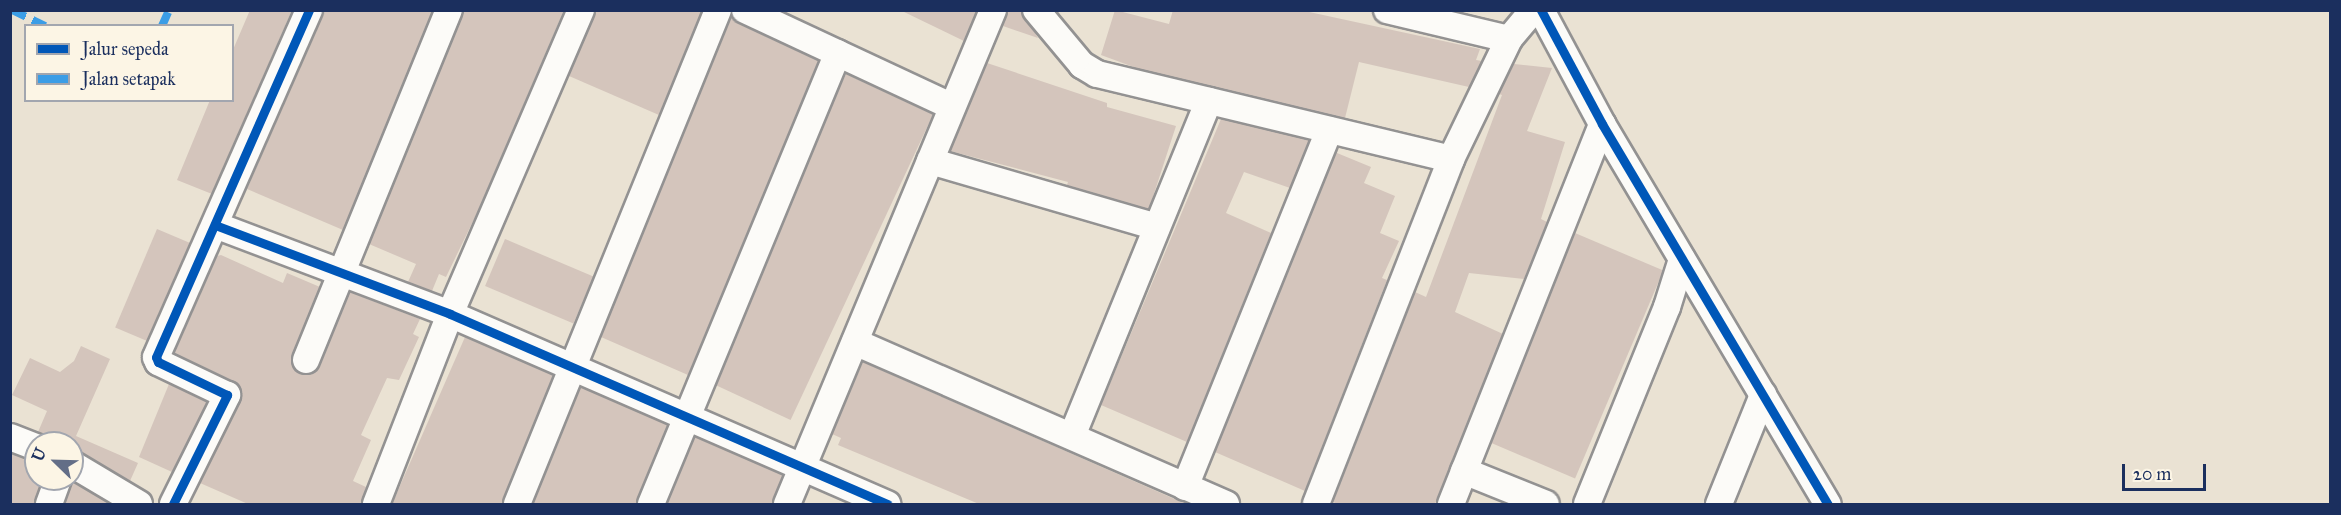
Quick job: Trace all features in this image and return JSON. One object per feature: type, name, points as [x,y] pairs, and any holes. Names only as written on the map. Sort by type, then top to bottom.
[{"type":"street","points":[[173,504],[227,395],[158,362],[156,357],[309,10]]},
{"type":"street","points":[[306,360],[340,272],[449,10]]},
{"type":"street","points":[[376,504],[450,314],[581,10]]},
{"type":"street","points":[[517,504],[718,10]]},
{"type":"street","points":[[745,10],[951,106]]},
{"type":"street","points":[[787,504],[951,106],[993,10]]},
{"type":"street","points":[[1036,10],[1089,70],[1451,159]]},
{"type":"street","points":[[1387,10],[1509,39]]},
{"type":"street","points":[[1316,504],[1451,159],[1509,39],[1533,10]]},
{"type":"street","points":[[1541,10],[1602,124],[1828,504]]},
{"type":"street","points":[[651,504],[838,52]]},
{"type":"street","points":[[1072,436],[1209,100]]},
{"type":"street","points":[[1451,504],[1602,124]]},
{"type":"street","points":[[1185,487],[1329,130]]},
{"type":"street","points":[[930,161],[1157,227]]},
{"type":"street","points":[[215,225],[450,314],[570,369],[688,416],[801,468],[888,504]]},
{"type":"street","points":[[1587,504],[1667,307],[1682,259]]},
{"type":"street","points":[[855,342],[1072,436],[1215,502]]},
{"type":"street","points":[[1719,504],[1763,395]]},
{"type":"street","points":[[84,471],[140,504]]},
{"type":"street","points":[[1464,471],[1545,504]]},
{"type":"building","points":[[250,10],[292,10],[212,194],[177,180],[209,102],[234,102],[234,47]]},
{"type":"building","points":[[324,10],[433,10],[343,230],[247,189]]},
{"type":"building","points":[[464,10],[564,10],[478,211],[446,277],[439,274],[432,291],[408,282],[416,264],[369,244]]},
{"type":"building","points":[[596,10],[702,10],[659,115],[569,76]]},
{"type":"building","points":[[900,10],[977,10],[964,41]]},
{"type":"building","points":[[1008,10],[1021,10],[1038,38],[1003,26]]},
{"type":"building","points":[[1115,10],[1169,24],[1173,10],[1300,10],[1480,49],[1476,60],[1482,61],[1469,87],[1359,62],[1345,118],[1139,69],[1101,55]]},
{"type":"building","points":[[732,16],[739,24],[819,61],[688,375],[601,337]]},
{"type":"building","points":[[987,63],[1107,103],[1107,107],[1176,126],[1149,209],[1067,185],[1068,182],[950,151]]},
{"type":"building","points":[[1514,64],[1552,68],[1527,131],[1565,142],[1541,219],[1547,222],[1524,279],[1469,273],[1455,312],[1503,334],[1435,504],[1338,504],[1333,502],[1415,292],[1426,297],[1502,95],[1499,94]]},
{"type":"building","points":[[846,74],[933,115],[791,420],[704,379]]},
{"type":"building","points":[[1221,119],[1309,140],[1290,188],[1244,172],[1226,213],[1271,233],[1187,442],[1101,405]]},
{"type":"building","points":[[1338,148],[1337,153],[1371,167],[1364,183],[1395,196],[1380,233],[1399,241],[1382,278],[1387,280],[1305,491],[1215,452]]},
{"type":"building","points":[[157,229],[190,243],[148,342],[115,327]]},
{"type":"building","points":[[1575,233],[1663,271],[1575,479],[1487,441]]},
{"type":"building","points":[[505,239],[593,277],[573,323],[485,286]]},
{"type":"building","points":[[221,255],[283,283],[287,273],[320,287],[292,355],[294,369],[301,374],[315,372],[320,366],[350,292],[420,319],[413,334],[419,337],[399,380],[387,378],[361,435],[371,440],[353,481],[366,487],[361,504],[248,504],[200,483],[242,393],[233,381],[174,353],[217,256]]},
{"type":"building","points":[[465,337],[553,375],[502,504],[392,504]]},
{"type":"building","points":[[81,346],[110,359],[78,431],[38,431],[47,411],[12,395],[30,358],[60,372],[74,361]]},
{"type":"building","points":[[863,362],[1190,504],[979,504],[838,445],[841,438],[832,434]]},
{"type":"building","points":[[169,384],[207,402],[172,472],[139,457]]},
{"type":"building","points":[[581,387],[668,425],[636,504],[533,504]]},
{"type":"building","points":[[695,437],[783,475],[772,504],[667,504]]},
{"type":"building","points":[[84,439],[138,463],[130,481],[84,456]]},
{"type":"building","points":[[10,453],[24,458],[24,491],[38,491],[34,504],[10,504]]},
{"type":"building","points":[[84,489],[111,504],[65,504],[69,491],[84,491]]},
{"type":"marked path","points":[[12,10],[41,24]]},
{"type":"marked path","points":[[163,24],[169,10]]},
{"type":"cycle path","points":[[173,504],[227,395],[158,362],[156,357],[309,10]]},
{"type":"cycle path","points":[[1541,10],[1602,124],[1828,504]]},
{"type":"cycle path","points":[[215,225],[450,314],[888,504]]}]
